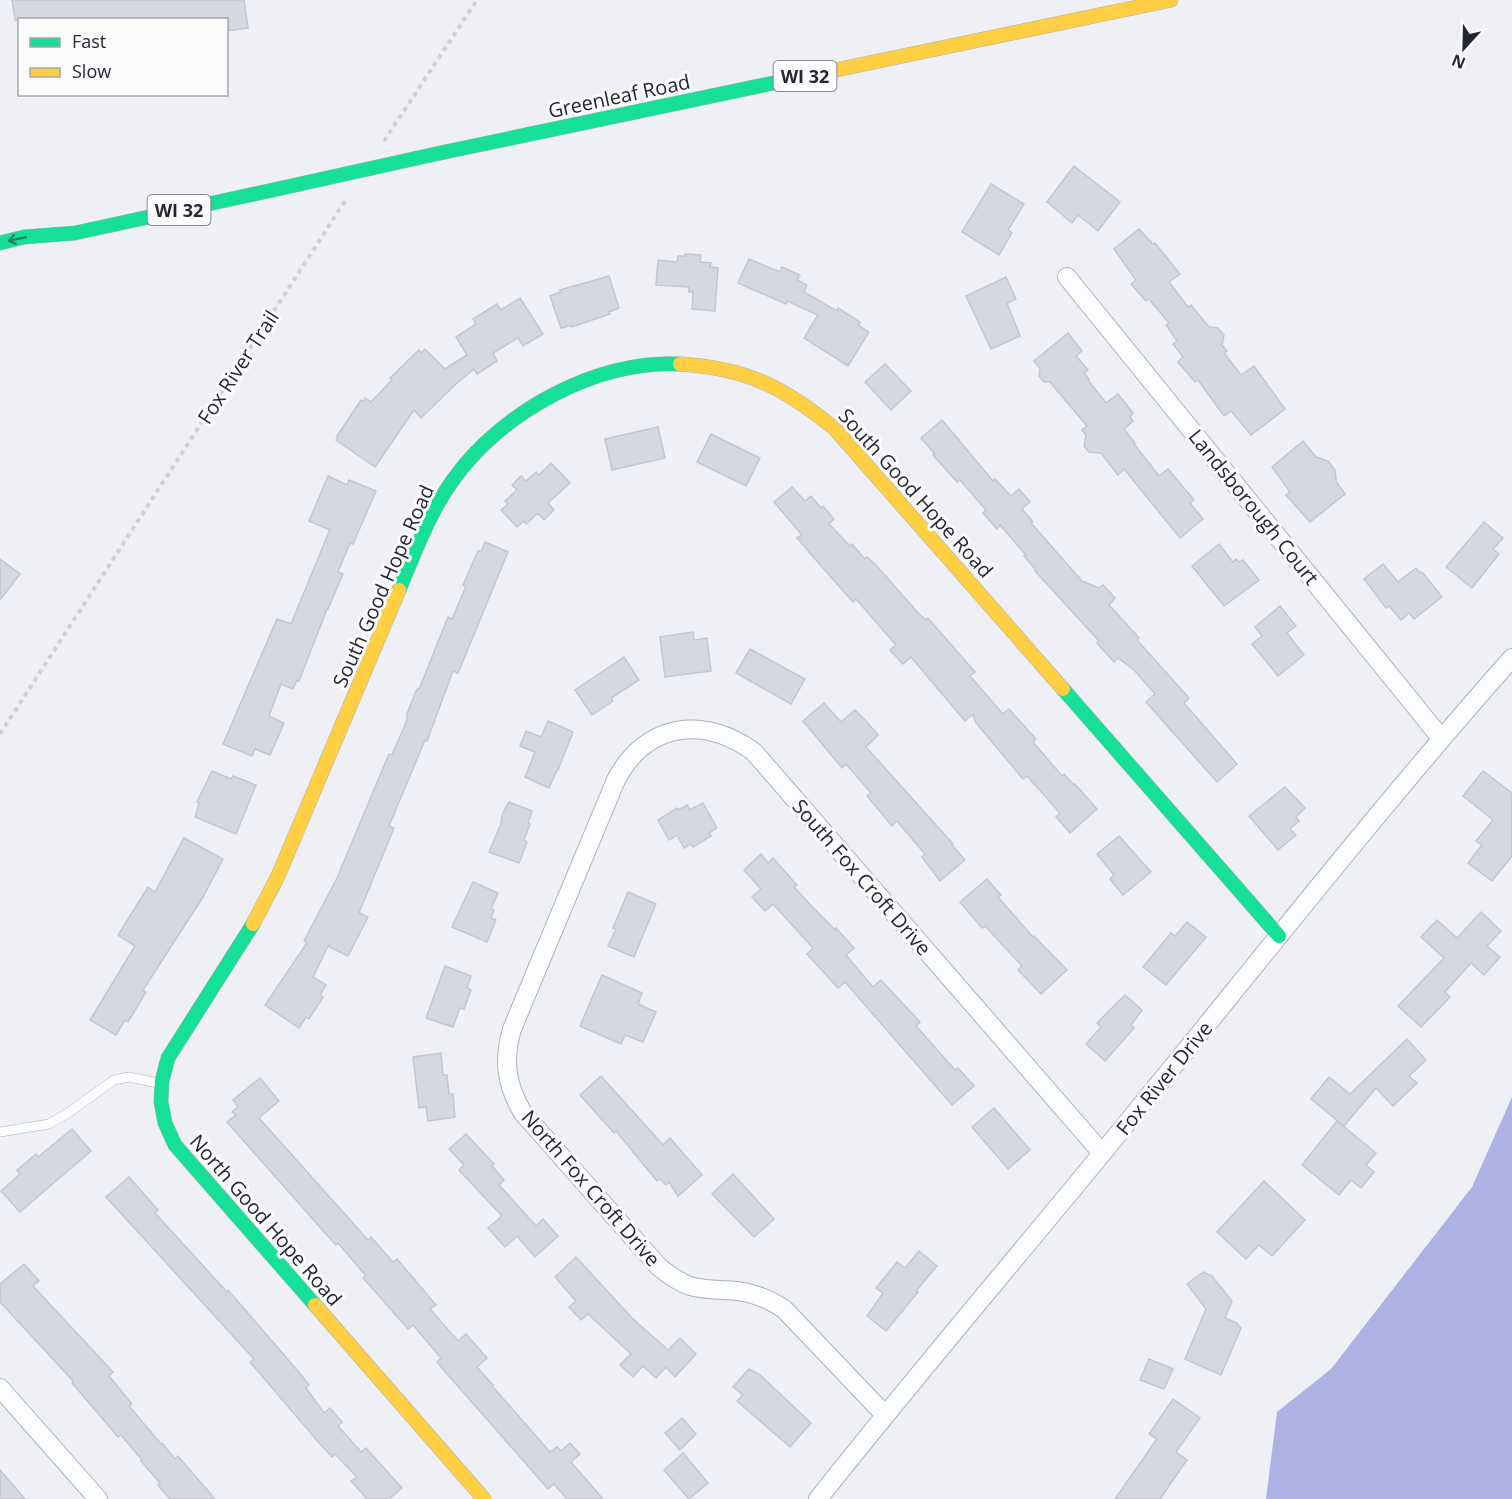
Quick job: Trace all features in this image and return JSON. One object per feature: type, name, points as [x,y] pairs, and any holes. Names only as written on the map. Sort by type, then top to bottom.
[{"type":"street","name":"Greenleaf Road","points":[[75,233],[440,153],[1171,0]]},
{"type":"street","name":"WI 32","points":[[0,243],[24,237],[75,233]]},
{"type":"street","name":"WI 32","points":[[34,250],[75,233]]},
{"type":"street","name":"Landsborough Court","points":[[1067,277],[1441,738]]},
{"type":"street","name":"South Good Hope Road","points":[[246,934],[287,857],[430,518],[449,484],[469,459],[495,433],[526,409],[560,390],[618,370],[680,363],[716,367],[755,378],[780,389],[811,408],[835,429],[1280,936]]},
{"type":"street","name":"Fox River Drive","points":[[818,1499],[1441,738],[1512,658]]},
{"type":"street","name":"South Fox Croft Drive","points":[[602,815],[621,771],[641,748],[653,740],[671,733],[692,729],[727,735],[738,741],[753,752],[1102,1153]]},
{"type":"street","name":"North Fox Croft Drive","points":[[602,815],[512,1029],[507,1047],[506,1068],[515,1100],[523,1113],[658,1267],[689,1286],[710,1291],[754,1294],[784,1309],[885,1415]]},
{"type":"street","name":"North Good Hope Road","points":[[246,934],[168,1058],[161,1084],[161,1109],[166,1128],[175,1145],[484,1499]]},
{"type":"street","points":[[0,1388],[98,1499]]},
{"type":"lane","points":[[0,1132],[49,1124],[114,1080],[129,1077],[161,1084]]},
{"type":"path","points":[[382,144],[477,0]]},
{"type":"path","name":"Fox River Trail","points":[[0,734],[351,192]]},
{"type":"water","points":[[1512,1097],[1512,1499],[1266,1499],[1277,1412],[1331,1369],[1472,1187]]},
{"type":"building","points":[[12,0],[244,0],[248,28],[228,31],[228,18],[18,18],[15,20]]},
{"type":"building","points":[[1074,166],[1120,202],[1098,231],[1078,215],[1072,223],[1047,202]]},
{"type":"building","points":[[991,184],[1024,204],[1008,230],[1012,233],[999,255],[962,232]]},
{"type":"building","points":[[1139,229],[1153,244],[1155,243],[1180,274],[1169,282],[1188,307],[1191,305],[1209,327],[1218,328],[1224,335],[1222,345],[1227,351],[1224,353],[1241,375],[1254,366],[1285,409],[1251,435],[1231,411],[1224,416],[1198,380],[1195,382],[1178,362],[1183,357],[1173,344],[1177,341],[1166,325],[1169,323],[1149,299],[1146,301],[1131,284],[1136,280],[1114,249]]},
{"type":"building","points":[[685,254],[701,255],[700,262],[711,263],[710,267],[718,268],[715,311],[692,309],[693,292],[689,292],[689,287],[656,285],[658,260],[677,262],[678,256],[685,256]]},
{"type":"building","points":[[749,259],[780,272],[782,267],[800,275],[797,280],[807,285],[804,292],[837,311],[838,308],[860,322],[859,326],[869,332],[848,366],[804,338],[818,315],[738,283]]},
{"type":"building","points":[[609,276],[619,308],[609,312],[610,314],[572,327],[572,325],[561,328],[550,296],[561,292],[560,290]]},
{"type":"building","points":[[1006,277],[1016,299],[1007,303],[1020,336],[991,349],[966,296]]},
{"type":"building","points":[[520,298],[543,334],[523,346],[518,338],[493,353],[497,361],[477,374],[474,369],[421,418],[414,410],[375,467],[336,440],[361,400],[364,401],[365,398],[371,402],[392,380],[390,378],[419,350],[421,353],[425,349],[445,369],[467,355],[456,337],[476,324],[473,319],[497,304],[501,310]]},
{"type":"building","points":[[1068,333],[1082,351],[1076,356],[1088,370],[1084,373],[1106,403],[1118,394],[1133,413],[1130,417],[1133,421],[1124,429],[1134,444],[1159,476],[1168,469],[1194,500],[1190,503],[1203,519],[1180,538],[1124,469],[1118,475],[1101,453],[1089,452],[1084,446],[1086,435],[1082,430],[1087,426],[1050,382],[1044,382],[1039,376],[1040,368],[1034,361]]},
{"type":"building","points":[[885,364],[911,391],[891,410],[865,382]]},
{"type":"building","points":[[942,420],[993,481],[995,479],[1011,496],[1019,489],[1030,502],[1022,509],[1033,522],[1031,523],[1082,581],[1099,588],[1103,585],[1115,598],[1109,605],[1189,698],[1184,703],[1237,764],[1217,782],[1146,702],[1155,694],[1134,670],[1118,658],[1114,662],[1097,643],[1099,641],[1035,571],[1024,556],[1026,555],[1000,525],[997,529],[983,513],[986,510],[960,480],[957,482],[933,455],[935,454],[921,438]]},
{"type":"building","points":[[658,427],[665,458],[612,470],[605,439]]},
{"type":"building","points":[[711,434],[760,458],[746,486],[697,462]]},
{"type":"building","points":[[1303,441],[1316,457],[1328,461],[1335,470],[1336,481],[1345,494],[1310,522],[1286,495],[1290,492],[1272,467]]},
{"type":"building","points":[[551,463],[570,483],[548,503],[554,510],[544,520],[538,513],[526,524],[524,521],[517,527],[501,510],[508,504],[505,501],[517,490],[512,485],[521,476],[526,481],[536,472],[539,475]]},
{"type":"building","points":[[328,476],[347,485],[349,480],[376,491],[338,572],[343,574],[299,681],[297,680],[293,689],[281,684],[269,716],[284,723],[270,755],[255,749],[252,756],[223,744],[277,619],[291,624],[330,530],[309,521]]},
{"type":"building","points":[[792,487],[805,501],[811,496],[821,508],[823,506],[834,519],[829,524],[850,546],[852,544],[865,559],[867,557],[875,564],[920,615],[926,620],[928,618],[975,672],[970,676],[1003,714],[1009,709],[1036,739],[1033,742],[1062,776],[1064,774],[1075,784],[1097,809],[1070,833],[1056,817],[1060,813],[1027,776],[1023,779],[976,723],[973,714],[965,721],[911,657],[903,664],[890,650],[896,645],[856,599],[853,602],[797,538],[802,535],[774,502]]},
{"type":"building","points":[[1484,522],[1503,538],[1493,549],[1499,554],[1472,588],[1446,567]]},
{"type":"building","points":[[485,542],[508,552],[458,673],[453,671],[427,741],[425,740],[389,826],[394,828],[359,913],[368,917],[348,956],[328,946],[313,977],[326,985],[320,995],[323,997],[309,1019],[306,1017],[299,1028],[265,1005],[307,943],[304,941],[337,878],[389,754],[392,755],[407,720],[416,691],[420,687],[448,617],[452,619],[466,586],[463,585],[478,551],[481,552]]},
{"type":"building","points":[[1219,544],[1233,562],[1236,559],[1239,562],[1243,560],[1259,580],[1224,606],[1192,566]]},
{"type":"building","points":[[0,559],[20,574],[0,600]]},
{"type":"building","points":[[1383,564],[1398,582],[1416,568],[1442,597],[1414,619],[1409,613],[1401,620],[1389,606],[1386,608],[1364,579]]},
{"type":"building","points":[[1280,606],[1296,626],[1287,633],[1304,655],[1278,676],[1252,644],[1262,636],[1255,627]]},
{"type":"building","points":[[693,632],[694,640],[707,638],[711,671],[665,677],[660,637]]},
{"type":"building","points":[[750,649],[805,679],[791,704],[736,673]]},
{"type":"building","points":[[624,657],[639,680],[611,698],[613,701],[592,715],[575,690]]},
{"type":"building","points":[[824,703],[841,722],[855,710],[866,721],[878,735],[866,747],[965,860],[940,881],[922,857],[925,854],[897,821],[892,826],[867,796],[871,793],[846,764],[842,768],[803,721]]},
{"type":"building","points":[[548,721],[573,732],[549,788],[525,777],[535,752],[520,746],[526,731],[541,737]]},
{"type":"building","points":[[212,771],[231,779],[233,776],[256,785],[236,834],[195,817],[199,803],[197,802]]},
{"type":"building","points":[[1483,771],[1512,793],[1512,856],[1492,881],[1468,863],[1482,845],[1476,841],[1493,820],[1463,796]]},
{"type":"building","points":[[1285,787],[1305,808],[1296,817],[1299,821],[1290,829],[1296,835],[1278,850],[1249,816]]},
{"type":"building","points":[[509,802],[532,811],[524,840],[527,842],[519,863],[489,852]]},
{"type":"building","points":[[703,803],[717,828],[709,833],[711,836],[693,847],[691,844],[684,848],[677,835],[669,840],[658,820],[677,808],[678,810],[687,805],[690,810]]},
{"type":"building","points":[[1119,836],[1151,872],[1123,895],[1110,879],[1114,875],[1097,854]]},
{"type":"building","points":[[184,838],[223,859],[203,897],[143,990],[146,992],[128,1022],[125,1020],[116,1035],[90,1020],[135,946],[118,935],[148,887],[155,892]]},
{"type":"building","points":[[761,854],[768,863],[773,858],[797,885],[794,887],[854,948],[846,955],[873,987],[881,980],[920,1022],[916,1026],[955,1070],[958,1068],[974,1086],[952,1105],[845,982],[838,988],[807,954],[813,948],[773,904],[765,911],[752,897],[761,889],[744,870]]},
{"type":"building","points":[[987,879],[1001,895],[998,897],[1033,937],[1067,970],[1041,994],[1018,970],[1022,966],[985,926],[982,928],[960,902]]},
{"type":"building","points":[[473,882],[498,893],[491,909],[494,910],[491,918],[496,920],[487,942],[452,927]]},
{"type":"building","points":[[628,892],[656,904],[634,957],[608,946]]},
{"type":"building","points":[[1481,912],[1501,931],[1487,946],[1500,957],[1484,975],[1471,963],[1445,992],[1450,997],[1421,1027],[1398,1006],[1444,958],[1421,937],[1437,920],[1457,938]]},
{"type":"building","points":[[1187,922],[1206,937],[1166,985],[1143,967],[1171,933],[1175,936]]},
{"type":"building","points":[[445,966],[471,976],[467,988],[471,990],[464,1009],[460,1008],[453,1027],[426,1018]]},
{"type":"building","points":[[602,975],[642,993],[638,1004],[656,1012],[643,1042],[625,1035],[621,1044],[580,1026]]},
{"type":"building","points":[[1125,995],[1142,1010],[1131,1025],[1134,1028],[1105,1061],[1086,1044],[1101,1027],[1097,1023]]},
{"type":"building","points":[[1407,1039],[1426,1060],[1409,1076],[1417,1083],[1393,1106],[1376,1088],[1344,1126],[1311,1099],[1329,1077],[1350,1094]]},
{"type":"building","points":[[441,1053],[443,1075],[447,1075],[449,1094],[453,1094],[455,1117],[428,1121],[426,1107],[419,1108],[413,1057]]},
{"type":"building","points":[[601,1076],[663,1145],[670,1138],[702,1175],[678,1196],[669,1182],[666,1185],[660,1179],[657,1181],[616,1131],[614,1133],[580,1095]]},
{"type":"building","points":[[260,1078],[279,1101],[259,1118],[368,1240],[371,1237],[393,1262],[397,1259],[436,1305],[430,1309],[458,1341],[466,1334],[487,1358],[477,1367],[550,1452],[557,1447],[561,1451],[570,1443],[580,1454],[571,1462],[603,1499],[567,1499],[554,1484],[548,1489],[437,1362],[441,1358],[413,1325],[408,1329],[363,1278],[366,1276],[338,1243],[336,1245],[227,1122],[236,1115],[232,1112],[238,1107],[233,1100]]},
{"type":"building","points":[[994,1108],[1030,1150],[1008,1169],[972,1127]]},
{"type":"building","points":[[1337,1121],[1376,1153],[1366,1165],[1374,1172],[1361,1188],[1351,1180],[1339,1195],[1302,1165]]},
{"type":"building","points":[[72,1129],[91,1151],[20,1212],[1,1191],[20,1174],[17,1170],[36,1154],[38,1157]]},
{"type":"building","points":[[466,1134],[494,1164],[492,1166],[504,1180],[499,1185],[536,1226],[543,1219],[558,1236],[535,1257],[517,1236],[505,1247],[488,1228],[502,1216],[459,1170],[464,1165],[449,1149]]},
{"type":"building","points":[[733,1174],[774,1219],[754,1237],[712,1194]]},
{"type":"building","points":[[129,1177],[158,1210],[155,1213],[227,1292],[228,1290],[297,1370],[309,1385],[306,1388],[324,1413],[330,1408],[342,1422],[338,1426],[361,1452],[366,1448],[402,1488],[389,1499],[367,1499],[351,1481],[357,1477],[335,1454],[332,1457],[320,1444],[250,1362],[254,1359],[106,1197]]},
{"type":"building","points":[[1264,1181],[1305,1220],[1272,1256],[1259,1245],[1246,1259],[1217,1232]]},
{"type":"building","points":[[919,1251],[937,1266],[886,1331],[867,1316],[883,1293],[876,1288],[897,1262],[905,1268]]},
{"type":"building","points":[[576,1257],[632,1318],[668,1350],[680,1338],[696,1354],[675,1377],[666,1367],[656,1378],[643,1366],[633,1377],[620,1365],[631,1354],[588,1314],[581,1320],[569,1307],[576,1301],[555,1277]]},
{"type":"building","points":[[24,1264],[39,1281],[33,1286],[113,1372],[109,1376],[132,1404],[129,1406],[161,1444],[175,1459],[178,1456],[215,1499],[170,1499],[121,1435],[118,1437],[72,1383],[73,1381],[0,1302],[0,1284]]},
{"type":"building","points":[[1203,1272],[1212,1276],[1232,1301],[1225,1318],[1237,1323],[1241,1328],[1221,1375],[1185,1359],[1206,1309],[1187,1284]]},
{"type":"building","points":[[1149,1359],[1173,1369],[1164,1389],[1140,1380]]},
{"type":"building","points":[[749,1369],[759,1374],[811,1423],[790,1447],[737,1401],[743,1395],[733,1387]]},
{"type":"building","points":[[1173,1399],[1200,1418],[1176,1452],[1187,1460],[1160,1499],[1115,1499],[1157,1439],[1149,1434]]},
{"type":"building","points":[[682,1418],[696,1434],[680,1450],[665,1433]]},
{"type":"building","points":[[683,1453],[708,1483],[689,1499],[664,1470]]},
{"type":"building","points":[[0,1470],[25,1499],[0,1499]]},
{"type":"traffic: fast","points":[[440,153],[783,81]]},
{"type":"traffic: fast","points":[[282,188],[440,153]]},
{"type":"traffic: fast","points":[[0,243],[24,237],[75,233],[282,188]]},
{"type":"traffic: fast","points":[[399,590],[423,533],[444,493],[473,456],[497,433],[553,395],[584,381],[616,371],[648,365],[680,364]]},
{"type":"traffic: fast","points":[[1063,689],[1279,936]]},
{"type":"traffic: fast","points":[[253,924],[168,1058],[162,1081],[161,1102],[165,1123],[175,1145],[315,1305]]},
{"type":"traffic: slow","points":[[783,81],[1171,0]]},
{"type":"traffic: slow","points":[[680,364],[725,370],[763,382],[799,402],[835,429],[1063,689]]},
{"type":"traffic: slow","points":[[253,924],[278,876],[399,590]]},
{"type":"traffic: slow","points":[[315,1305],[484,1499]]}]
